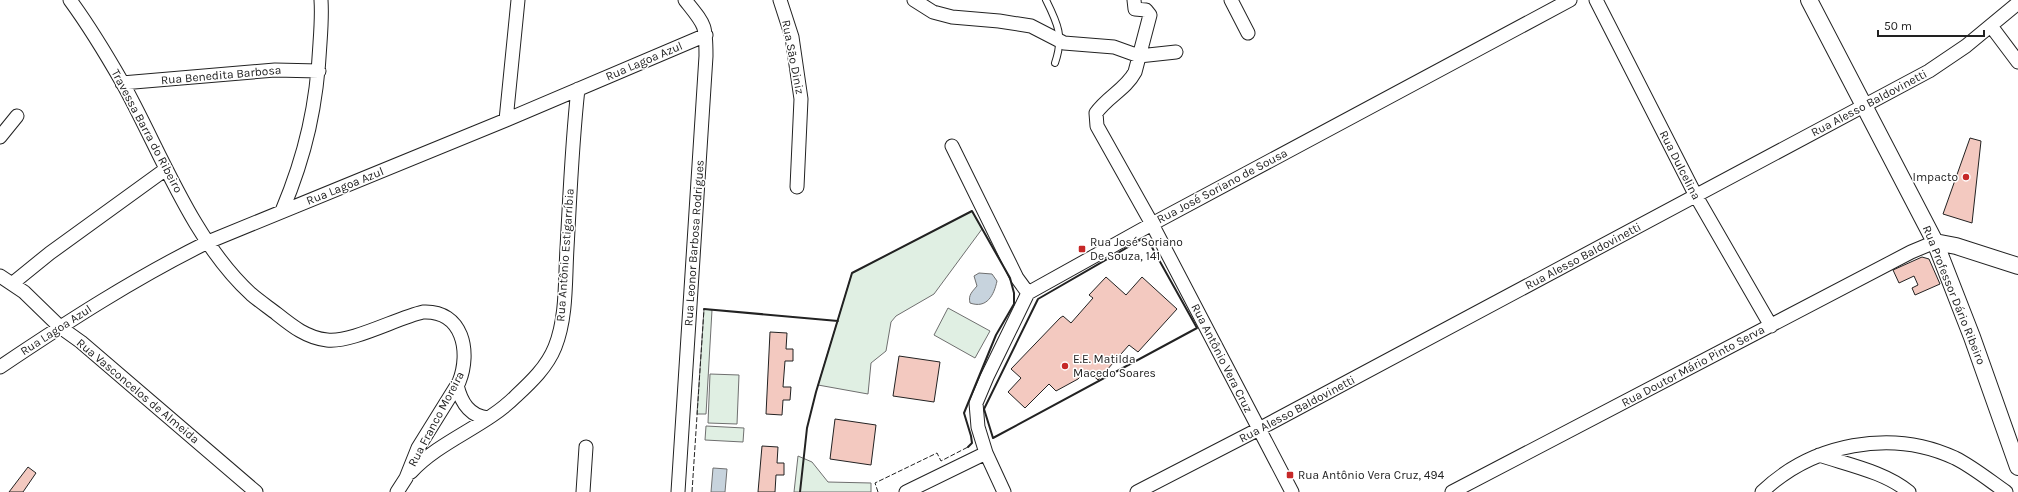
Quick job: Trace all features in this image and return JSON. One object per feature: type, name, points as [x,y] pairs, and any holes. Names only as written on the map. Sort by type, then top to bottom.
[{"type":"street","name":"Travessa Barra do Ribeiro","points":[[70,0],[88,25],[122,83],[166,169],[208,242],[222,263]]},
{"type":"street","points":[[282,211],[308,140],[319,71],[321,0]]},
{"type":"street","points":[[506,120],[518,0]]},
{"type":"street","name":"Rua Leonor Barbosa Rodrigues","points":[[678,492],[706,56],[706,35],[703,22],[686,0]]},
{"type":"street","name":"Rua São Diniz","points":[[780,0],[792,37],[802,99],[797,187]]},
{"type":"street","points":[[914,0],[932,5],[961,19],[999,21],[1031,26],[1059,41],[1077,45],[1114,47],[1139,56],[1176,52]]},
{"type":"street","points":[[1134,0],[1135,8],[1146,10],[1150,15],[1139,56]]},
{"type":"street","points":[[1231,0],[1248,33]]},
{"type":"street","name":"Rua José Soriano de Sousa","points":[[1028,293],[1152,224],[1570,0]]},
{"type":"street","name":"Rua Dulcelina","points":[[1596,0],[1696,196],[1771,326]]},
{"type":"street","name":"Rua Professor Dário Ribeiro","points":[[1809,0],[1935,242],[2018,468]]},
{"type":"street","name":"Rua Alesso Baldovinetti","points":[[1137,492],[1259,429],[1929,71],[1966,46],[2018,3]]},
{"type":"street","points":[[1991,26],[2018,62]]},
{"type":"street","name":"Rua Lagoa Azul","points":[[0,367],[60,327],[166,263],[208,242],[506,120],[706,35]]},
{"type":"street","name":"Rua Antônio Vera Cruz","points":[[1139,56],[1136,72],[1131,80],[1100,107],[1096,113],[1097,126],[1152,224],[1292,492]]},
{"type":"street","name":"Rua Benedita Barbosa","points":[[122,83],[275,70],[319,71]]},
{"type":"street","name":"Rua Antônio Estigarríbia","points":[[406,478],[435,451],[488,418],[515,398],[542,370],[554,348],[558,337],[564,298],[572,156],[578,89]]},
{"type":"street","points":[[0,137],[17,116]]},
{"type":"street","points":[[952,146],[1017,278],[1028,293],[987,376],[976,403],[978,427],[986,453],[1004,492]]},
{"type":"street","points":[[13,283],[50,253],[166,169]]},
{"type":"street","points":[[1935,242],[1956,246],[2018,266]]},
{"type":"street","name":"Rua Doutor Mário Pinto Serva","points":[[1452,492],[1911,252],[1935,242]]},
{"type":"street","name":"Rua Franco Moreira","points":[[222,263],[251,294],[292,325],[316,338],[338,340],[423,312],[431,312],[446,316],[456,327],[464,349],[464,370],[457,385],[418,448],[406,478],[397,492]]},
{"type":"street","name":"Rua Vasconcelos de Almeida","points":[[0,276],[13,283],[60,327],[81,342],[256,492]]},
{"type":"street","points":[[457,385],[459,394],[467,409],[474,414],[488,418]]},
{"type":"street","points":[[1762,492],[1770,484],[1798,465],[1819,455],[1854,444],[1890,443],[1928,448],[1955,458],[2006,492]]},
{"type":"street","points":[[583,492],[586,447]]},
{"type":"street","points":[[906,492],[986,453]]},
{"type":"street","points":[[1819,455],[1866,470],[1901,485],[1910,492]]},
{"type":"lane","points":[[1046,0],[1058,27],[1060,47],[1056,63]]},
{"type":"green space","points":[[972,211],[982,229],[934,294],[896,316],[891,322],[886,351],[871,363],[868,394],[818,385],[852,273]]},
{"type":"green space","points":[[948,308],[990,331],[975,358],[934,335]]},
{"type":"green space","points":[[704,309],[712,310],[706,414],[697,414]]},
{"type":"green space","points":[[710,374],[739,375],[737,424],[708,423]]},
{"type":"green space","points":[[706,426],[744,428],[743,442],[705,440]]},
{"type":"green space","points":[[798,456],[812,462],[828,482],[871,483],[871,492],[794,492]]},
{"type":"shaded area","points":[[979,273],[992,274],[997,281],[994,291],[989,300],[981,304],[970,303],[971,294],[977,286],[974,276]]},
{"type":"shaded area","points":[[713,468],[727,469],[725,492],[711,492]]},
{"type":"building","name":"Impacto","points":[[1970,138],[1981,141],[1972,223],[1943,214]]},
{"type":"building","points":[[1922,257],[1929,259],[1940,284],[1915,295],[1912,288],[1918,285],[1914,276],[1899,283],[1893,270]]},
{"type":"building","points":[[1106,277],[1126,295],[1142,277],[1177,309],[1138,352],[1129,345],[1098,380],[1087,370],[1078,379],[1056,391],[1049,384],[1025,408],[1008,392],[1021,378],[1011,369],[1060,318],[1063,316],[1071,323],[1093,298],[1089,295]]},
{"type":"building","points":[[770,332],[787,333],[786,349],[793,349],[793,361],[785,361],[783,387],[791,387],[790,400],[783,400],[782,415],[766,414]]},
{"type":"building","points":[[899,356],[940,362],[934,402],[893,396]]},
{"type":"building","points":[[835,419],[876,425],[871,465],[830,459]]},
{"type":"building","points":[[762,446],[778,447],[777,463],[784,463],[784,475],[776,475],[775,492],[758,492]]},
{"type":"building","points":[[28,467],[36,473],[23,492],[9,492]]},
{"type":"fence","points":[[692,492],[704,309]]},
{"type":"fence","points":[[878,492],[875,483],[937,453],[941,461],[968,447]]},
{"type":"wall","points":[[800,492],[807,428],[816,392],[852,273],[972,211],[1010,278],[1014,293],[1014,304],[996,335],[964,413],[972,443],[968,447]]},
{"type":"wall","points":[[1142,239],[1149,242],[1197,328],[993,438],[984,409],[1038,299],[1142,239]]},
{"type":"wall","points":[[704,309],[838,321]]},
{"type":"place","name":"Impacto","points":[[1966,177]]},
{"type":"place","name":"Rua José Soriano De Souza, 141","points":[[1082,249]]},
{"type":"place","name":"E.E. Matilda Macedo Soares","points":[[1065,366]]},
{"type":"place","name":"Rua Antônio Vera Cruz, 494","points":[[1290,475]]}]
